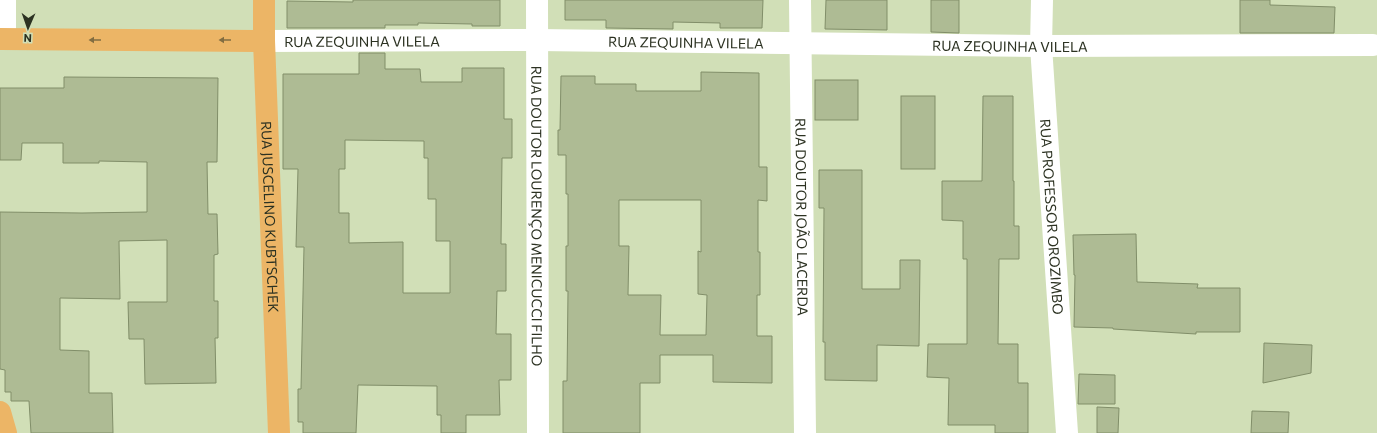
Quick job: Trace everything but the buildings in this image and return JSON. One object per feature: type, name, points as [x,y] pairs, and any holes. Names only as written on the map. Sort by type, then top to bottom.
[{"type":"main road","name":"RUA JUSCELINO KUBTSCHEK","points":[[264,0],[264,41],[279,433]]},
{"type":"main road","name":"RUA ZEQUINHA VILELA","points":[[2,39],[264,41]]},
{"type":"main road","points":[[0,412],[6,433]]},
{"type":"street","points":[[2,39],[4,0]]},
{"type":"street","name":"RUA DOUTOR LOURENÇO MENICUCCI FILHO","points":[[537,0],[538,433]]},
{"type":"street","name":"RUA DOUTOR JOÃO LACERDA","points":[[800,0],[805,433]]},
{"type":"street","name":"RUA PROFESSOR OROZIMBO","points":[[1042,0],[1041,46],[1067,433]]},
{"type":"street","name":"RUA ZEQUINHA VILELA","points":[[264,41],[537,40],[1041,46],[1373,45]]}]
